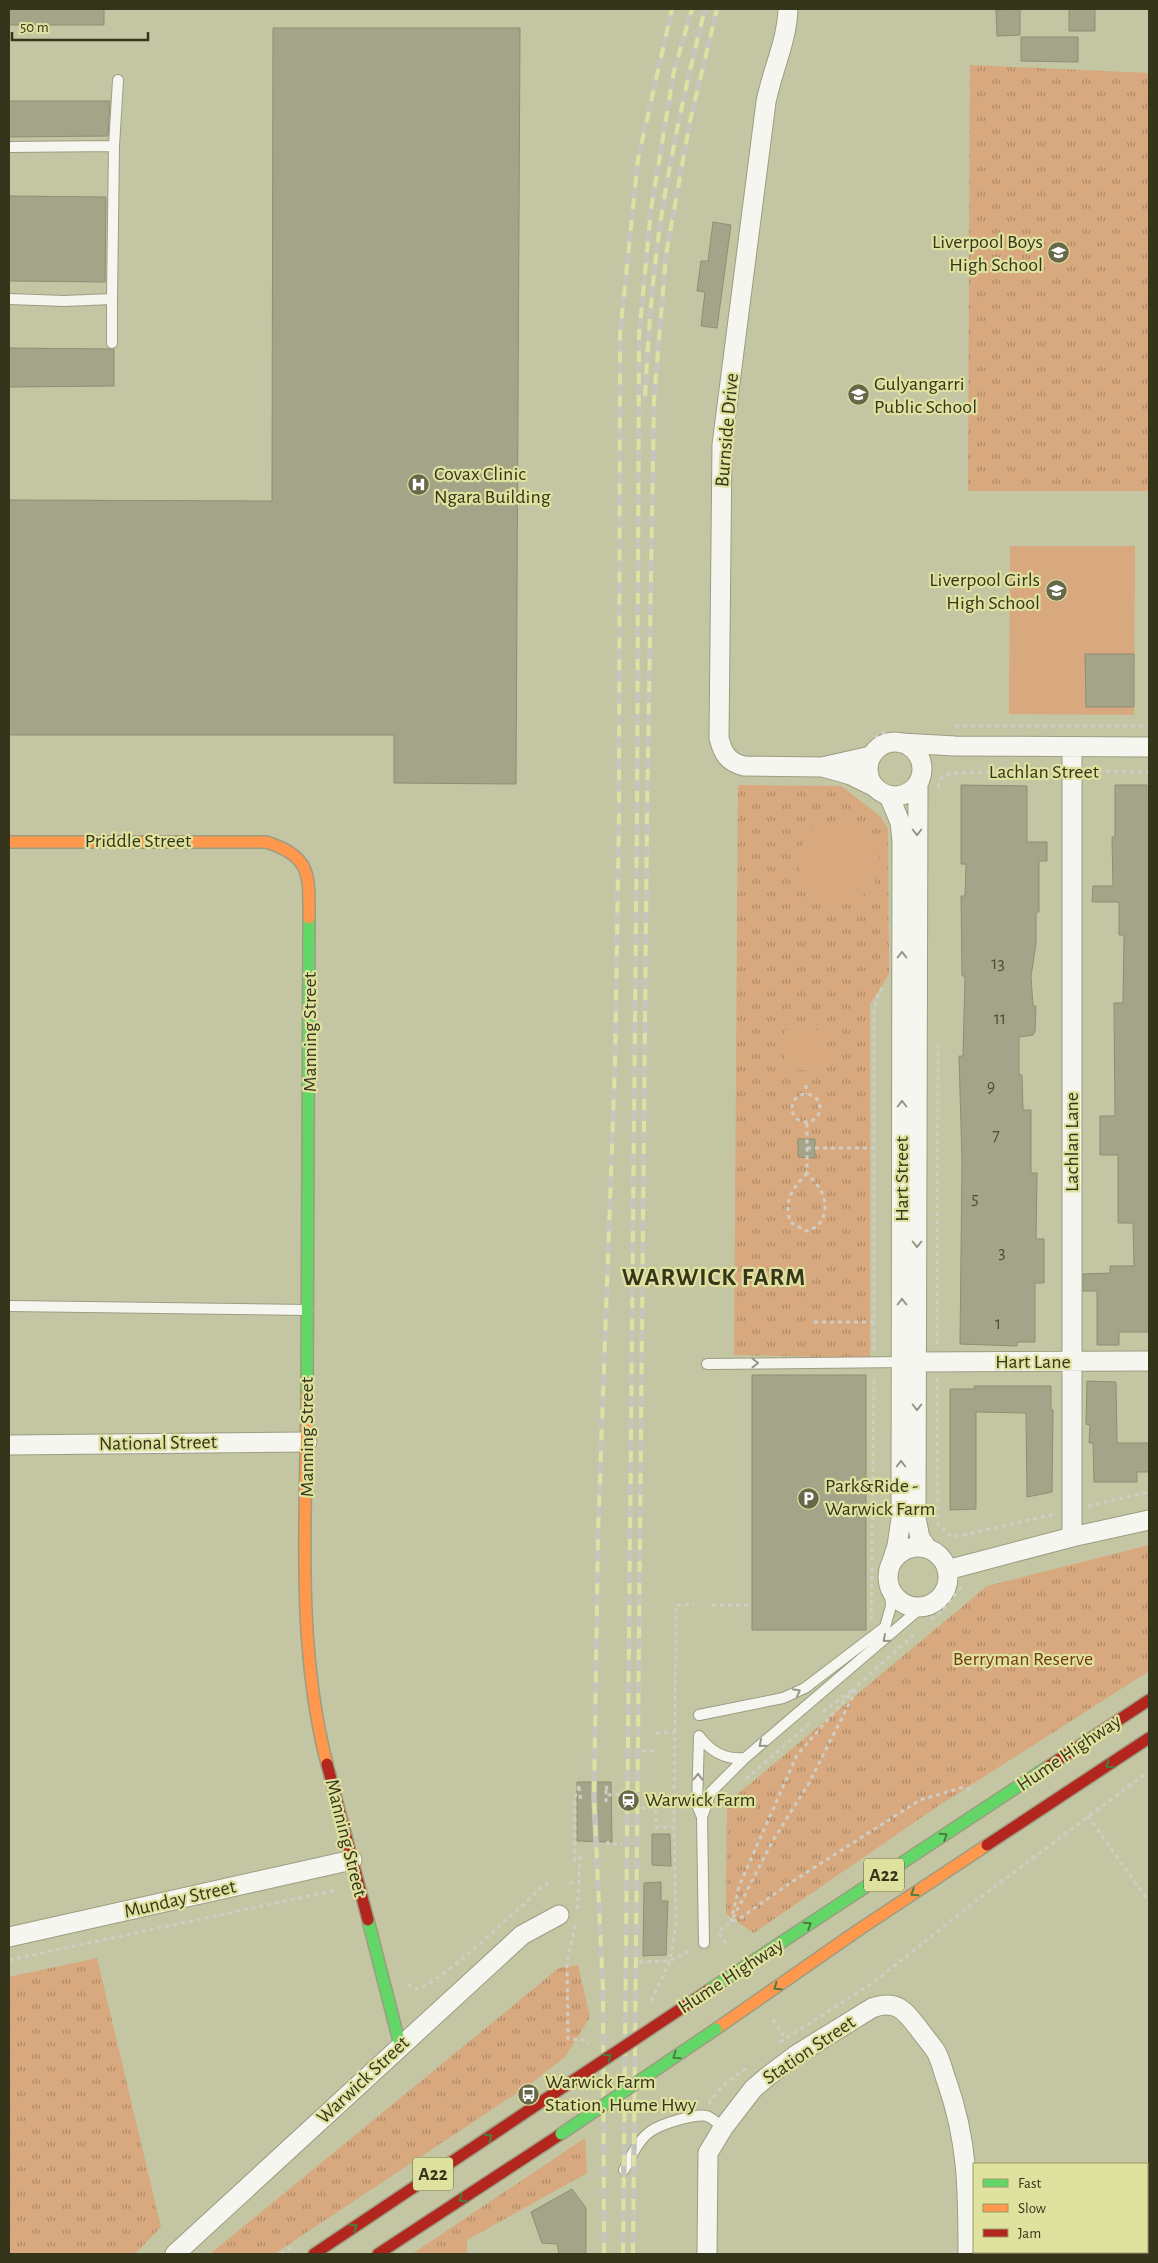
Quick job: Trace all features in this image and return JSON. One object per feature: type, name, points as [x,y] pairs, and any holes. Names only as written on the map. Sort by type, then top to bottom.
[{"type":"main road","name":"Priddle Street","points":[[9,842],[266,842]]},
{"type":"main road","name":"Manning Street","points":[[266,842],[282,846],[295,854],[307,871],[311,891],[306,1590],[312,1691],[320,1736],[400,2045]]},
{"type":"main road","name":"Hume Highway","points":[[314,2254],[709,1990],[1149,1700]]},
{"type":"main road","name":"Hume Highway","points":[[378,2254],[561,2134],[860,1929],[1149,1738]]},
{"type":"street","name":"Burnside Drive","points":[[788,9],[784,37],[766,102],[722,445],[719,738],[722,750],[734,764],[755,767],[822,767],[871,756]]},
{"type":"street","points":[[900,742],[915,751],[920,775]]},
{"type":"street","points":[[900,742],[955,746],[920,775],[905,795],[882,791],[868,772],[871,756],[884,745],[900,742]]},
{"type":"street","name":"Lachlan Street","points":[[955,746],[1149,747]]},
{"type":"street","name":"Lachlan Lane","points":[[1072,747],[1072,1537]]},
{"type":"street","name":"Burnside Drive","points":[[822,767],[851,775],[882,791]]},
{"type":"street","name":"Hart Street","points":[[891,1564],[897,1546],[900,1519],[909,1362],[920,775]]},
{"type":"street","name":"Hart Street","points":[[882,791],[900,822],[902,840],[909,1362],[916,1518],[920,1538],[927,1548]]},
{"type":"street","name":"Hart Lane","points":[[909,1362],[1149,1361]]},
{"type":"street","name":"National Street","points":[[9,1445],[307,1442]]},
{"type":"street","points":[[947,1570],[1072,1537],[1149,1520]]},
{"type":"street","points":[[918,1547],[927,1548],[940,1557],[947,1570],[945,1589],[932,1603],[926,1613],[904,1603],[890,1589],[888,1572],[891,1564],[902,1551],[918,1547]]},
{"type":"street","name":"Munday Street","points":[[9,1937],[352,1860]]},
{"type":"street","name":"Warwick Street","points":[[175,2254],[522,1934],[570,1918]]},
{"type":"street","name":"Station Street","points":[[707,2254],[708,2153],[723,2128],[753,2089],[796,2055],[872,2008],[883,2004],[893,2005],[907,2013],[936,2051],[950,2090],[962,2133],[968,2180],[968,2254]]},
{"type":"lane","points":[[112,343],[114,146],[118,80]]},
{"type":"lane","points":[[9,147],[114,146]]},
{"type":"lane","points":[[9,299],[64,301],[112,299]]},
{"type":"lane","points":[[9,1306],[308,1310]]},
{"type":"lane","points":[[707,1364],[909,1362]]},
{"type":"lane","points":[[699,1715],[783,1698],[805,1688],[885,1627],[891,1606],[890,1589]]},
{"type":"lane","points":[[702,1817],[711,1792],[745,1758],[926,1613]]},
{"type":"lane","points":[[704,1943],[702,1817],[697,1804],[699,1736],[706,1746],[720,1755],[736,1759],[745,1758]]},
{"type":"lane","points":[[624,2170],[650,2131],[703,2115],[715,2121],[723,2128]]},
{"type":"path","points":[[950,727],[1149,726]]},
{"type":"path","name":"Lachlan Street","points":[[938,795],[940,779],[951,773],[1149,772]]},
{"type":"path","points":[[874,1355],[874,1009],[880,992],[888,982]]},
{"type":"path","points":[[938,1042],[938,1525],[951,1536],[972,1534]]},
{"type":"path","points":[[806,1085],[806,1094]]},
{"type":"path","points":[[806,1094],[815,1097],[820,1105],[816,1118],[807,1122],[798,1120],[792,1108],[798,1096],[806,1094]]},
{"type":"path","points":[[807,1122],[807,1173],[822,1191],[825,1208],[823,1220],[819,1226],[806,1231],[790,1222],[788,1205],[791,1191],[807,1173]]},
{"type":"path","points":[[807,1148],[874,1148]]},
{"type":"path","points":[[814,1322],[874,1322]]},
{"type":"path","points":[[871,1625],[874,1375]]},
{"type":"path","points":[[926,1613],[939,1614],[947,1608],[954,1594],[970,1583]]},
{"type":"path","points":[[648,2009],[670,1961],[676,1924],[674,1732],[676,1605],[694,1605]]},
{"type":"path","points":[[712,1605],[752,1605]]},
{"type":"path","points":[[819,1715],[858,1685],[922,1627]]},
{"type":"path","points":[[731,1922],[739,1886],[797,1755],[858,1685]]},
{"type":"path","points":[[731,1922],[772,1842],[809,1783],[858,1685]]},
{"type":"path","points":[[739,1785],[813,1721]]},
{"type":"path","points":[[656,1733],[674,1732]]},
{"type":"path","points":[[642,1751],[656,1751]]},
{"type":"path","points":[[773,2019],[785,2037],[874,1982],[1149,1771]]},
{"type":"path","points":[[580,1860],[575,1860],[575,1797],[579,1786],[581,1802]]},
{"type":"path","points":[[606,1802],[606,1786],[608,1795],[622,1794]]},
{"type":"path","points":[[726,1943],[718,1932],[731,1922],[739,1920],[796,1879],[920,1800],[964,1787],[974,1791]]},
{"type":"path","points":[[656,1802],[656,1827],[674,1827]]},
{"type":"path","points":[[674,1804],[683,1804]]},
{"type":"path","points":[[641,1808],[654,1807],[656,1819]]},
{"type":"path","points":[[1088,1816],[1149,1902]]},
{"type":"path","points":[[608,1841],[608,1844],[622,1844]]},
{"type":"path","points":[[580,1855],[579,1882],[570,1918],[567,1963],[568,2039],[586,2040],[591,2047]]},
{"type":"path","points":[[569,1883],[579,1882]]},
{"type":"path","points":[[407,1983],[416,1989],[425,1986],[452,1966],[544,1885],[552,1883]]},
{"type":"path","points":[[9,1960],[337,1889],[339,1898]]},
{"type":"path","points":[[639,1962],[670,1961],[704,1943]]},
{"type":"green space","name":"Liverpool Boys High School","points":[[970,65],[1149,73],[1149,491],[968,491]]},
{"type":"green space","points":[[1010,546],[1135,546],[1134,715],[1009,714]]},
{"type":"green space","points":[[738,785],[841,786],[880,816],[888,829],[889,974],[870,1004],[870,1358],[734,1355]]},
{"type":"green space","points":[[839,821],[855,824],[868,833],[877,846],[880,862],[877,878],[868,891],[855,900],[839,903],[823,900],[810,891],[801,878],[798,862],[801,846],[810,833],[823,824]]},
{"type":"green space","points":[[785,1030],[824,1030],[824,1070],[785,1070]]},
{"type":"green space","name":"Berryman Reserve","points":[[1149,1545],[1149,1671],[935,1808],[754,1933],[726,1914],[727,1803],[987,1586]]},
{"type":"green space","points":[[97,1958],[161,2227],[135,2254],[9,2254],[9,1977]]},
{"type":"green space","points":[[578,1965],[590,2017],[565,2057],[529,2085],[274,2254],[210,2254],[559,1968]]},
{"type":"green space","points":[[585,2138],[587,2173],[467,2240],[467,2254],[412,2254]]},
{"type":"building","points":[[9,9],[104,9],[104,25],[9,25]]},
{"type":"building","points":[[1020,9],[1020,35],[997,36],[996,10]]},
{"type":"building","points":[[1069,9],[1095,9],[1095,31],[1069,31]]},
{"type":"building","points":[[273,28],[520,28],[516,784],[394,783],[394,735],[9,735],[9,500],[272,501]]},
{"type":"building","points":[[1021,37],[1078,37],[1078,62],[1021,61]]},
{"type":"building","points":[[9,101],[110,101],[108,136],[9,137]]},
{"type":"building","points":[[9,196],[106,197],[105,282],[9,281]]},
{"type":"building","points":[[713,222],[731,225],[717,328],[701,326],[705,292],[697,291],[701,261],[708,261]]},
{"type":"building","points":[[9,348],[114,349],[114,386],[9,387]]},
{"type":"building","points":[[1085,654],[1134,654],[1134,707],[1086,707]]},
{"type":"building","points":[[961,785],[1027,786],[1027,842],[1047,842],[1047,861],[1039,861],[1039,912],[1036,912],[1036,944],[1031,976],[1033,1006],[1036,1006],[1035,1031],[1033,1035],[1019,1037],[1019,1075],[1022,1075],[1023,1110],[1031,1110],[1031,1173],[1037,1173],[1036,1239],[1044,1239],[1044,1283],[1035,1283],[1035,1342],[1017,1342],[1017,1346],[960,1344],[962,1160],[959,1056],[963,1056],[965,976],[962,976],[961,896],[965,896],[966,864],[961,864]]},
{"type":"building","points":[[1115,785],[1147,785],[1147,798],[1149,799],[1149,1332],[1119,1332],[1119,1345],[1097,1345],[1097,1291],[1083,1291],[1083,1274],[1110,1273],[1110,1266],[1134,1266],[1133,1223],[1118,1223],[1118,1155],[1100,1155],[1100,1116],[1115,1116],[1114,1003],[1123,1003],[1124,935],[1119,935],[1119,902],[1092,902],[1093,886],[1113,886],[1112,837],[1115,837]]},
{"type":"building","points":[[798,1139],[815,1139],[815,1158],[798,1157]]},
{"type":"building","name":"Park&Ride - Warwick Farm","points":[[752,1375],[866,1375],[866,1630],[752,1630]]},
{"type":"building","points":[[1087,1381],[1116,1382],[1117,1443],[1149,1443],[1149,1472],[1137,1472],[1137,1482],[1094,1482],[1093,1443],[1089,1443],[1090,1425],[1086,1424]]},
{"type":"building","points":[[974,1386],[1051,1386],[1051,1410],[1053,1410],[1052,1492],[1027,1497],[1026,1413],[976,1412],[976,1509],[950,1510],[950,1389],[975,1389]]},
{"type":"building","points":[[577,1782],[611,1782],[612,1842],[577,1841]]},
{"type":"building","points":[[652,1834],[670,1834],[671,1866],[652,1865]]},
{"type":"building","points":[[661,1882],[661,1901],[668,1901],[666,1955],[643,1956],[644,1883]]},
{"type":"building","points":[[572,2189],[586,2208],[586,2254],[559,2254],[557,2244],[542,2243],[531,2212]]},
{"type":"railway","points":[[604,2254],[603,1990],[594,1798],[598,1534],[615,1063],[619,815],[620,334],[638,159],[672,9]]},
{"type":"railway","points":[[623,2254],[637,815],[639,336],[651,209],[674,71],[692,9]]},
{"type":"railway","points":[[645,396],[651,310],[660,225],[680,116],[705,9]]},
{"type":"railway","points":[[633,2254],[647,814],[654,400],[666,255],[690,121],[717,9]]},
{"type":"traffic: fast","points":[[307,1395],[309,918]]},
{"type":"traffic: fast","points":[[709,1990],[1049,1766]]},
{"type":"traffic: fast","points":[[368,1920],[400,2045]]},
{"type":"traffic: fast","points":[[561,2134],[716,2029]]},
{"type":"traffic: slow","points":[[9,842],[266,842],[292,854],[305,869],[309,890],[309,918]]},
{"type":"traffic: slow","points":[[307,1395],[305,1534],[307,1627],[317,1719],[327,1764]]},
{"type":"traffic: slow","points":[[716,2029],[860,1929],[987,1845]]},
{"type":"traffic: jam","points":[[1049,1766],[1149,1700]]},
{"type":"traffic: jam","points":[[987,1845],[1149,1738]]},
{"type":"traffic: jam","points":[[327,1764],[368,1920]]},
{"type":"traffic: jam","points":[[553,2094],[709,1990]]},
{"type":"traffic: jam","points":[[314,2254],[553,2094]]},
{"type":"traffic: jam","points":[[378,2254],[561,2134]]},
{"type":"place","name":"Liverpool Boys High School","points":[[1059,253]]},
{"type":"place","name":"Gulyangarri Public School","points":[[858,395]]},
{"type":"place","name":"Covax Clinic Ngara Building","points":[[418,485]]},
{"type":"place","name":"Liverpool Girls High School","points":[[1056,591]]},
{"type":"place","name":"Park&Ride - Warwick Farm","points":[[809,1498]]},
{"type":"place","name":"Warwick Farm","points":[[629,1800]]},
{"type":"place","name":"Warwick Farm Station, Hume Hwy","points":[[529,2094]]},
{"type":"district","name":"WARWICK FARM","points":[[714,1277]]}]
